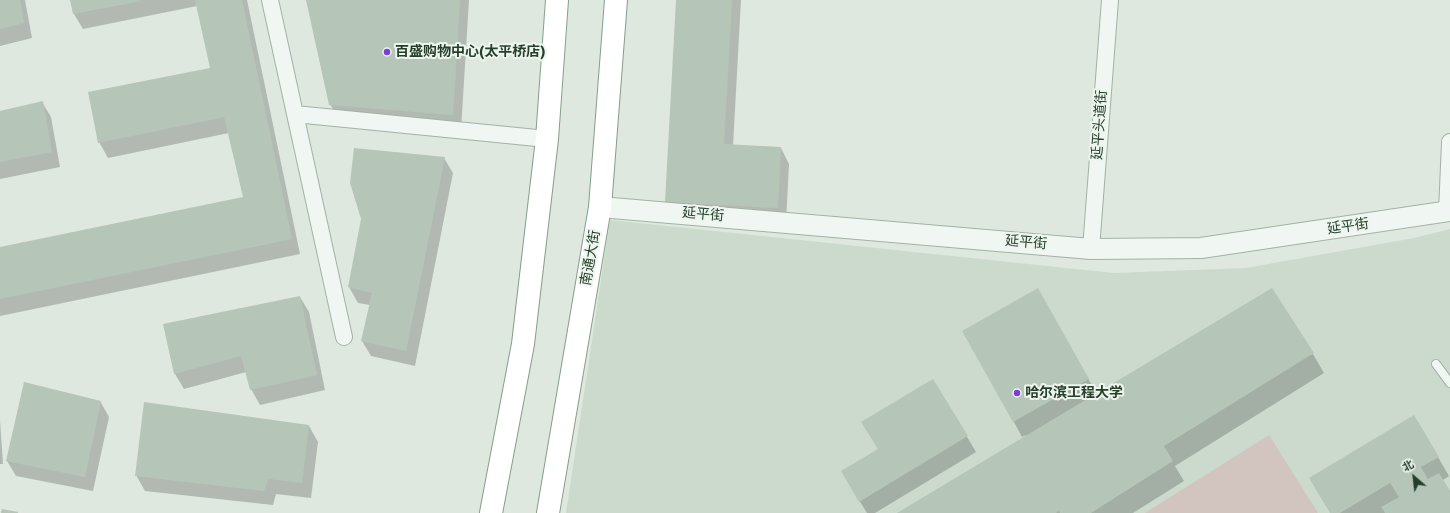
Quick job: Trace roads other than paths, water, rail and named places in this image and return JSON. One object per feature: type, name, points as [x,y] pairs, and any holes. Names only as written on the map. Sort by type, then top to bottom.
[{"type":"highway","points":[[491,513],[523,344],[547,139],[558,0]]},
{"type":"highway","name":"南通大街","points":[[548,513],[600,207],[616,0]]},
{"type":"street","points":[[270,0],[344,337]]},
{"type":"street","name":"延平头道街","points":[[1091,249],[1110,0]]},
{"type":"street","points":[[295,114],[547,139]]},
{"type":"street","points":[[1448,212],[1450,142]]},
{"type":"street","name":"延平街","points":[[600,207],[1091,249],[1201,248],[1448,212]]},
{"type":"lane","points":[[1436,364],[1450,383]]},
{"type":"place","name":"百盛购物中心(太平桥店)","points":[[387,52]]},
{"type":"place","name":"哈尔滨工程大学","points":[[1017,393]]}]
